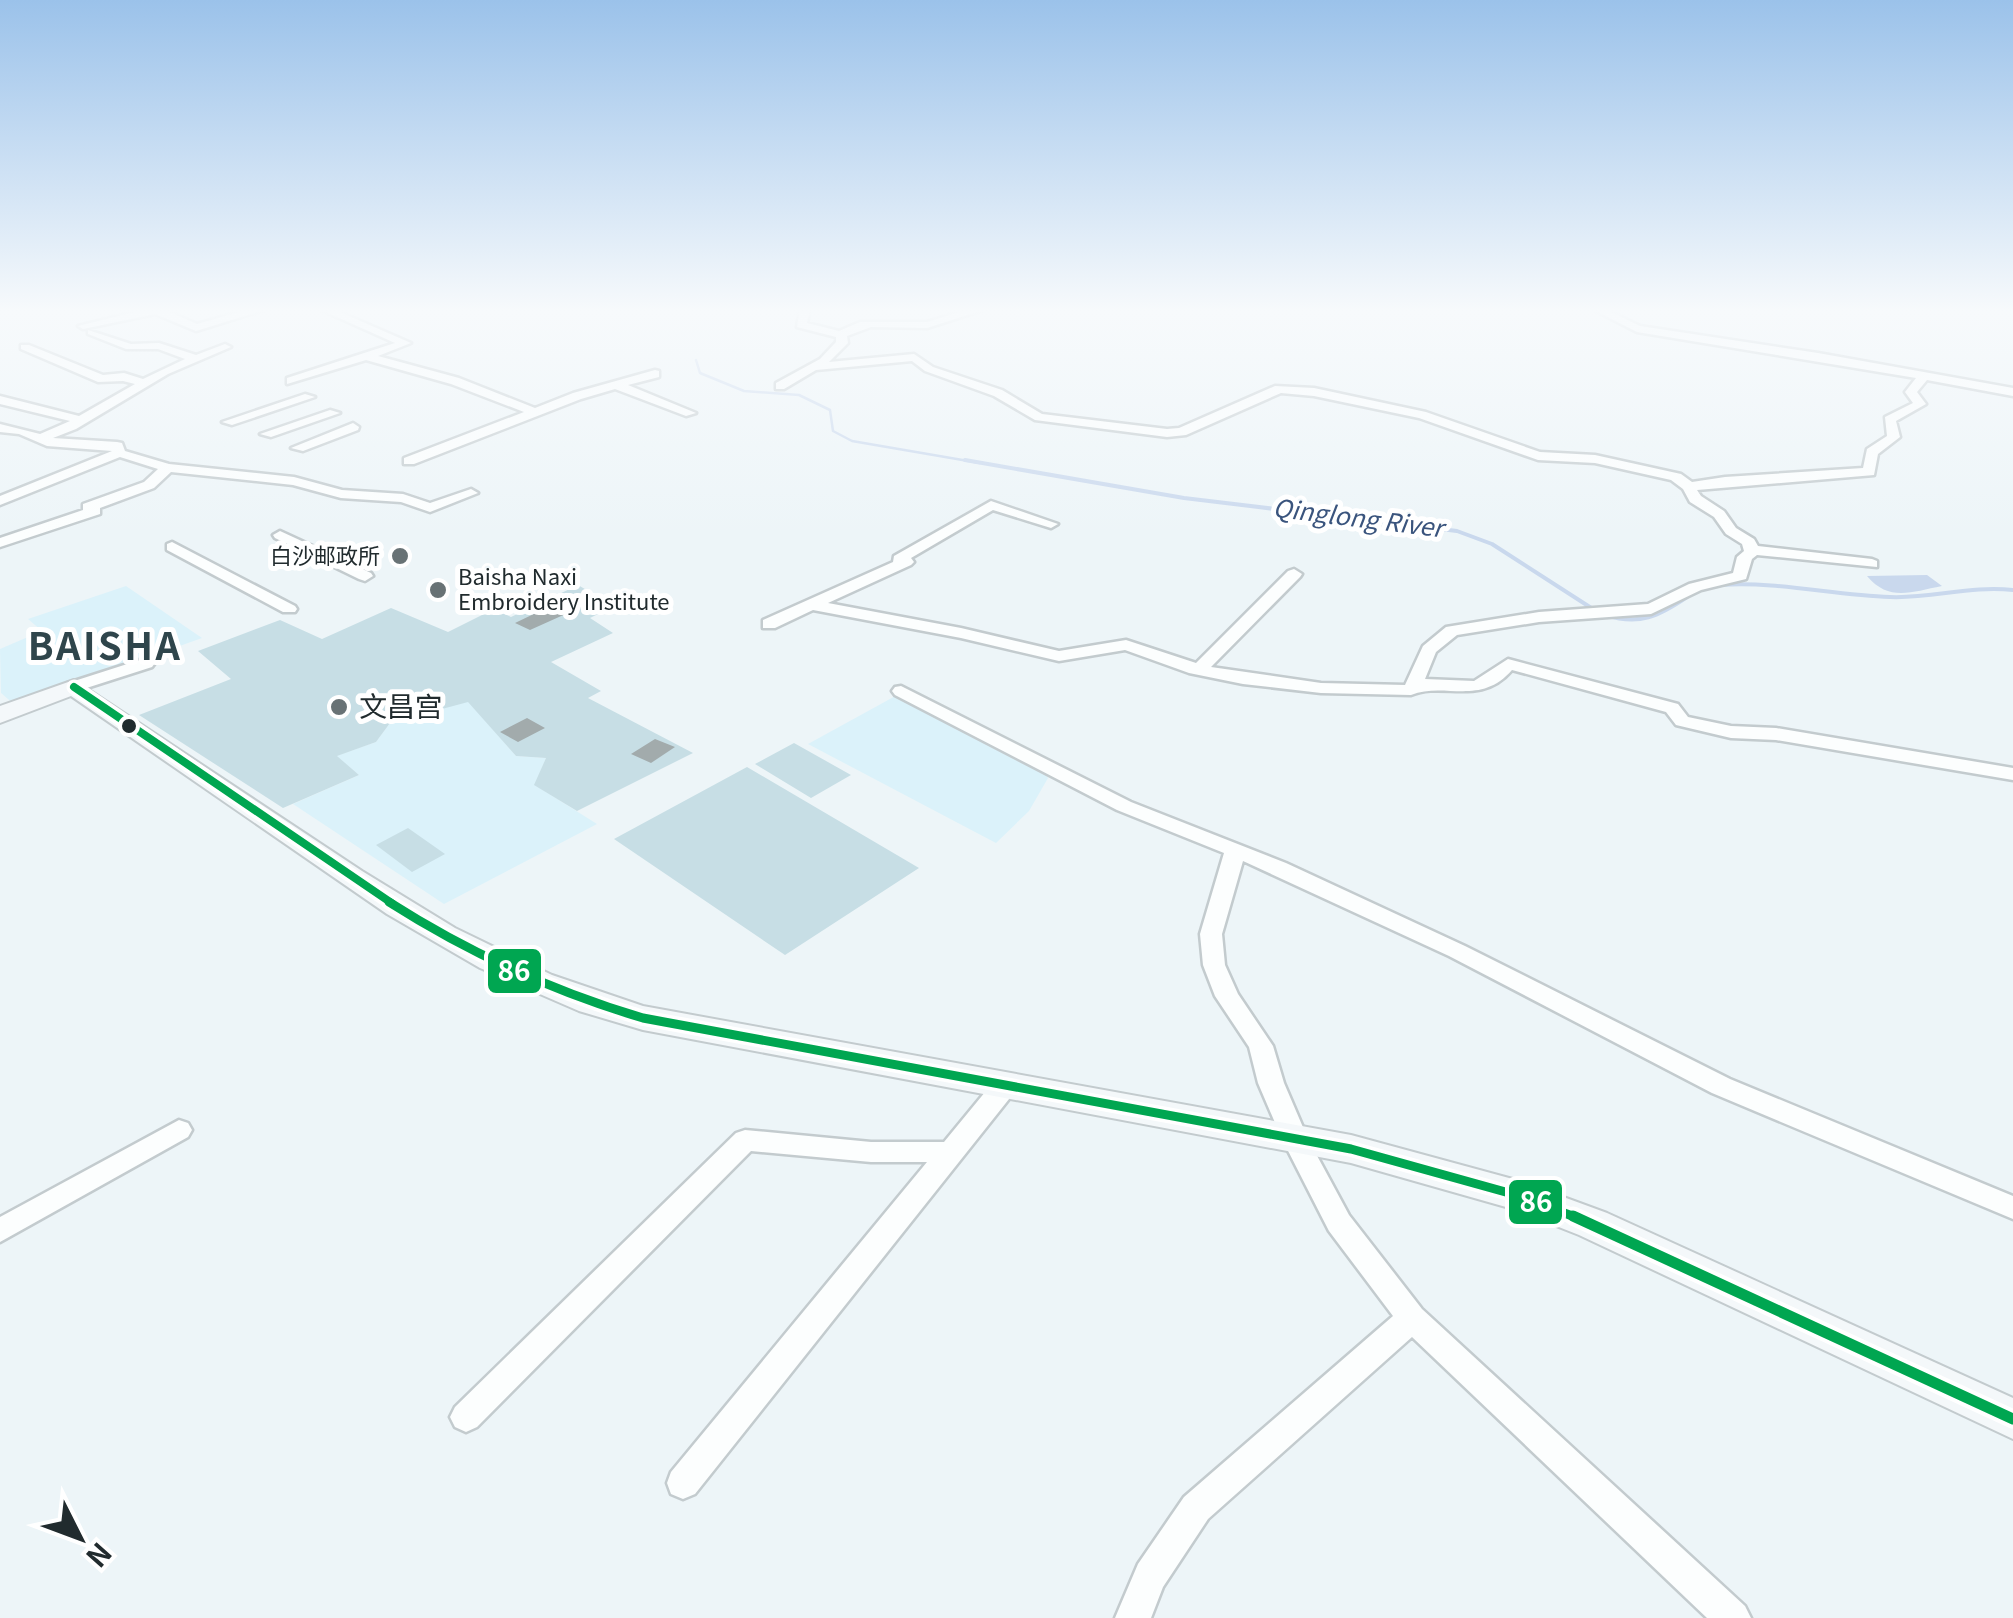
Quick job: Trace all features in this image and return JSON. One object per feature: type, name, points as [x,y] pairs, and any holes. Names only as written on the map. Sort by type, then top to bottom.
[{"type":"main road","points":[[0,715],[74,688],[327,861],[473,952],[540,987],[642,1018],[1295,1140],[1434,1170],[1557,1210],[2013,1419]]},
{"type":"street","points":[[40,439],[82,420],[141,385]]},
{"type":"street","points":[[464,385],[535,412]]},
{"type":"street","points":[[409,461],[535,412],[623,385]]},
{"type":"street","points":[[812,606],[961,632],[1060,656],[1126,644],[1200,670],[1321,688],[1411,690],[1432,645],[1452,631],[1659,607],[1695,587],[1740,576],[1751,550],[1750,544],[1719,514],[1694,498],[1689,487],[1676,477],[1595,460],[1538,456],[1463,433],[1429,417],[1307,391],[1279,389],[1175,434],[1039,417],[998,393],[974,385]]},
{"type":"street","points":[[1689,487],[1870,472],[1872,452],[1894,437],[1889,420],[1920,404],[1910,392],[1917,385]]},
{"type":"street","points":[[1971,385],[2013,392]]},
{"type":"street","points":[[618,386],[690,413]]},
{"type":"street","points":[[228,422],[309,397]]},
{"type":"street","points":[[0,400],[82,420]]},
{"type":"street","points":[[266,434],[334,413]]},
{"type":"street","points":[[0,428],[22,430],[40,439],[111,445],[121,448],[119,453]]},
{"type":"street","points":[[298,448],[353,428]]},
{"type":"street","points":[[0,500],[119,453],[168,468],[294,481],[341,494],[403,498],[430,508],[471,493]]},
{"type":"street","points":[[0,543],[95,511],[88,507],[149,485],[168,468]]},
{"type":"street","points":[[769,624],[906,562],[899,559],[990,506],[1050,524]]},
{"type":"street","points":[[280,536],[365,576]]},
{"type":"street","points":[[172,547],[288,609]]},
{"type":"street","points":[[1751,550],[1872,564]]},
{"type":"street","points":[[1200,670],[1294,574]]},
{"type":"street","points":[[74,688],[146,663]]},
{"type":"street","points":[[1414,683],[1471,687],[1496,681],[1508,664],[1672,708],[1682,720],[1731,732],[1776,734],[2013,774]]},
{"type":"street","points":[[901,692],[1124,806],[1280,868],[1457,950],[1721,1086],[2013,1208]]},
{"type":"street","points":[[1234,851],[1212,934],[1214,965],[1227,996],[1261,1046],[1270,1084],[1295,1140],[1348,1236],[1412,1318],[1733,1618]]},
{"type":"street","points":[[683,1483],[1004,1087]]},
{"type":"street","points":[[0,1230],[179,1130]]},
{"type":"street","points":[[466,1417],[745,1140],[871,1152],[949,1152]]},
{"type":"street","points":[[1134,1618],[1150,1576],[1196,1508],[1412,1318]]},
{"type":"shaded area","points":[[1927,575],[1942,586],[1892,592],[1867,576]]},
{"type":"shaded area","points":[[578,585],[614,606],[590,618],[613,633],[551,662],[601,691],[588,698],[693,753],[577,811],[534,785],[546,758],[516,756],[468,702],[390,723],[376,742],[337,756],[359,775],[283,808],[139,715],[231,679],[198,651],[280,620],[322,639],[391,608],[448,632],[494,609],[511,617]]},
{"type":"shaded area","points":[[126,586],[202,638],[15,705],[1,693],[0,649],[42,631],[28,619]]},
{"type":"shaded area","points":[[899,694],[948,723],[1043,769],[1048,778],[1029,811],[996,843],[808,744]]},
{"type":"shaded area","points":[[468,701],[516,756],[546,758],[535,785],[597,824],[444,904],[293,804],[359,775],[336,756],[376,742],[390,723]]},
{"type":"shaded area","points":[[794,743],[851,775],[811,798],[755,764]]},
{"type":"shaded area","points":[[747,767],[919,868],[785,955],[614,839]]},
{"type":"shaded area","points":[[408,828],[445,854],[412,872],[376,845]]},
{"type":"building","points":[[563,600],[579,608],[530,630],[515,623]]},
{"type":"building","points":[[527,718],[545,728],[518,742],[500,732]]},
{"type":"building","points":[[655,739],[675,747],[651,763],[631,754]]},
{"type":"waterway","points":[[728,385],[744,391],[799,395],[830,410],[833,431],[852,441],[980,463]]},
{"type":"waterway","name":"Qinglong River","points":[[965,460],[1184,498],[1457,531],[1492,544],[1596,611]]},
{"type":"waterway","name":"Qinglong River","points":[[1720,585],[1763,585],[1890,597],[2013,590]]},
{"type":"waterway","name":"Qinglong River","points":[[1606,615],[1639,619],[1687,597]]},
{"type":"transit line","name":"86","points":[[74,687],[397,907],[491,960],[591,1003],[643,1018],[1351,1149],[1520,1196],[1593,1224],[2013,1419]]},
{"type":"place","name":"白沙邮政所","points":[[400,556]]},
{"type":"place","name":"Baisha Naxi Embroidery Institute","points":[[438,590]]},
{"type":"place","name":"文昌宫","points":[[339,707]]},
{"type":"district","name":"BAISHA","points":[[105,647]]}]
